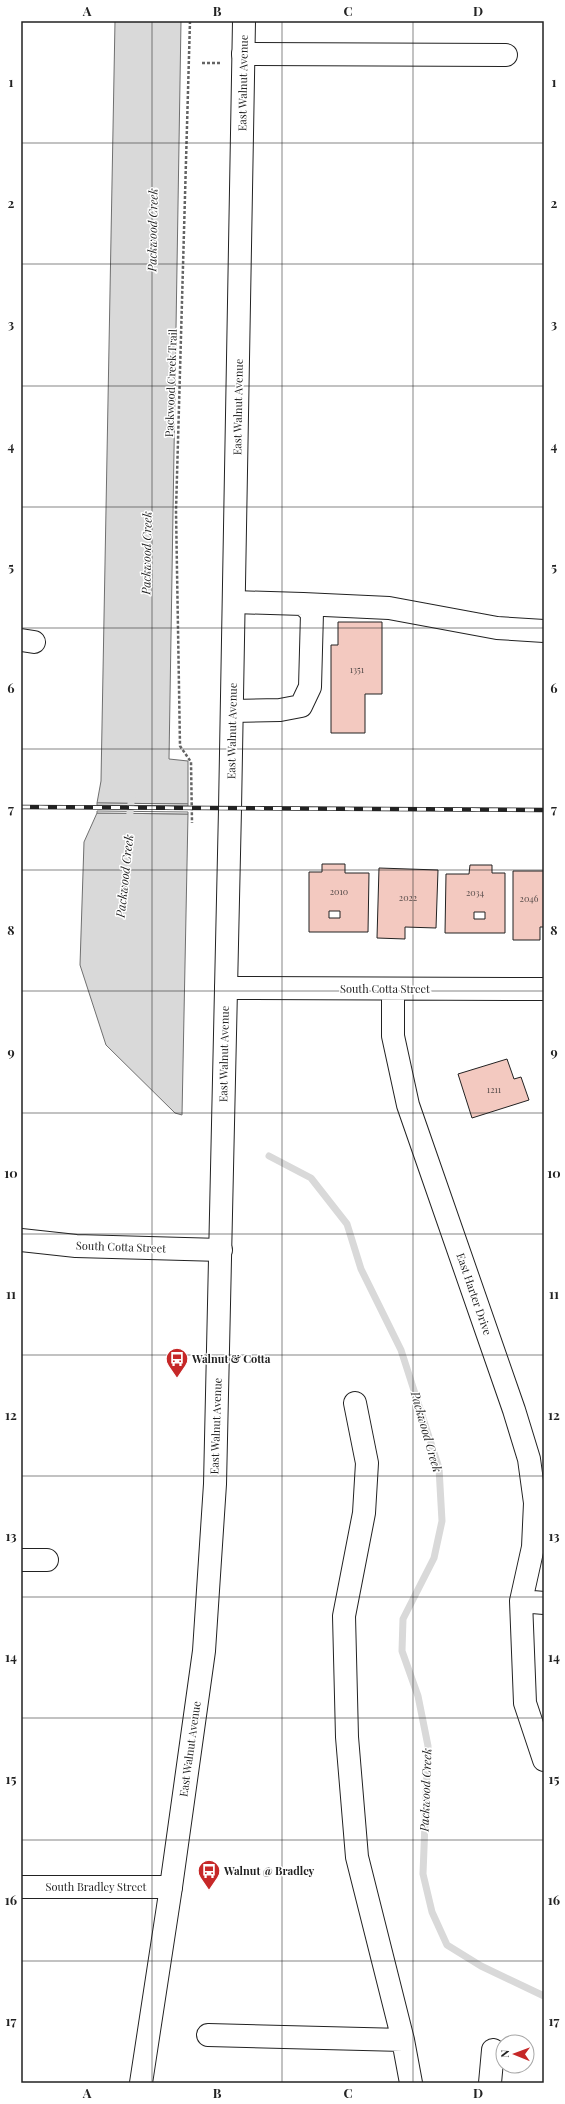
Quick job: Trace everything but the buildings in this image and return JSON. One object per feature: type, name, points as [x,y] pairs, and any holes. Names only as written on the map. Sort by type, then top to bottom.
[{"type":"main road","name":"East Walnut Avenue","points":[[141,2083],[171,1887],[204,1651],[214,1484],[221,1250],[244,21]]},
{"type":"main road","points":[[243,54],[506,55]]},
{"type":"main road","points":[[234,602],[389,608],[497,628],[544,631]]},
{"type":"main road","points":[[232,711],[280,710],[301,706],[310,686],[312,649],[312,613],[303,604]]},
{"type":"main road","name":"South Cotta Street","points":[[226,988],[544,989]]},
{"type":"main road","name":"East Harter Drive","points":[[393,989],[393,1036],[408,1104],[514,1410],[529,1459],[535,1491],[535,1533],[521,1601],[525,1703],[544,1760]]},
{"type":"main road","name":"South Cotta Street","points":[[21,1240],[76,1246],[221,1250]]},
{"type":"main road","points":[[355,1403],[367,1463],[364,1513],[344,1616],[347,1737],[357,1857],[403,2040],[412,2083]]},
{"type":"main road","points":[[21,1560],[47,1560]]},
{"type":"main road","points":[[521,1601],[544,1603]]},
{"type":"main road","name":"South Bradley Street","points":[[21,1887],[171,1887]]},
{"type":"main road","points":[[208,2035],[403,2040]]},
{"type":"main road","points":[[490,2083],[493,2050]]},
{"type":"path","name":"Packwood Creek Trail","points":[[190,21],[176,511],[180,746],[190,762],[192,822]]},
{"type":"water","points":[[115,21],[181,21],[169,759],[188,761],[188,804],[97,803],[101,781]]},
{"type":"water","points":[[97,813],[188,814],[182,1115],[175,1113],[106,1045],[80,965],[84,842]]},
{"type":"pier","points":[[97,803],[188,804],[188,806],[97,805]]},
{"type":"pier","points":[[97,811],[188,812],[188,814],[97,813]]},
{"type":"waterway","name":"Packwood Creek","points":[[129,822],[132,794]]},
{"type":"waterway","name":"Packwood Creek","points":[[269,1156],[311,1178],[347,1224],[361,1269],[401,1350],[439,1468],[442,1521],[434,1558],[403,1619],[402,1651],[418,1696],[428,1746],[423,1874],[432,1912],[447,1945],[481,1966],[544,1996]]},
{"type":"railway","points":[[21,807],[544,810]]},
{"type":"place","name":"Walnut & Cotta","points":[[177,1378]]},
{"type":"place","name":"Walnut @ Bradley","points":[[209,1890]]}]
